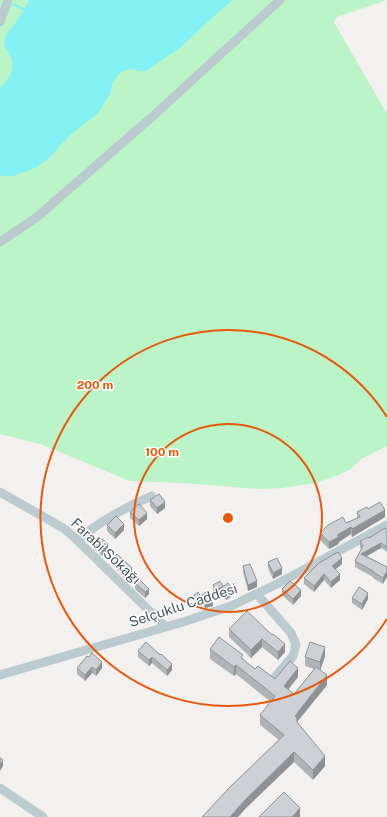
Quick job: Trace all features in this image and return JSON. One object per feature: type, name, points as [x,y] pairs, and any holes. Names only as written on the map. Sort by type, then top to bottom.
[{"type":"street","points":[[0,22],[8,0]]},
{"type":"street","points":[[0,242],[37,217],[153,116],[280,0]]},
{"type":"street","name":"Farabi Sokağı","points":[[0,492],[63,528],[166,627]]},
{"type":"street","points":[[77,540],[110,516],[152,496]]},
{"type":"street","name":"Selçuklu Caddesi","points":[[0,675],[166,627],[232,606],[387,525]]},
{"type":"street","points":[[257,594],[291,633],[296,645],[293,656],[275,677]]},
{"type":"street","points":[[0,788],[43,817]]},
{"type":"green space","points":[[0,0],[387,0],[337,17],[334,22],[387,114],[387,446],[361,459],[351,469],[316,483],[282,488],[260,489],[130,481],[40,444],[0,434]]},
{"type":"water","points":[[29,0],[233,0],[180,48],[146,71],[132,69],[125,70],[119,74],[112,84],[111,92],[98,113],[70,135],[47,160],[35,168],[13,176],[4,176],[0,175],[0,88],[12,71],[11,57],[5,47],[5,43],[8,33],[20,17]]},
{"type":"building","points":[[159,494],[165,502],[157,508],[150,500]]},
{"type":"building","points":[[380,502],[385,510],[352,529],[351,527],[337,535],[339,536],[337,538],[329,542],[320,533],[328,525],[343,517],[346,523],[360,517],[357,512],[367,507],[368,509]]},
{"type":"building","points":[[139,504],[147,513],[139,520],[130,512]]},
{"type":"building","points":[[116,516],[124,524],[115,533],[107,525]]},
{"type":"building","points":[[385,528],[387,531],[387,547],[381,543],[361,554],[387,567],[387,571],[383,578],[355,561],[363,546],[360,541],[368,537],[369,538]]},
{"type":"building","points":[[99,536],[108,544],[102,550],[93,542]]},
{"type":"building","points":[[338,552],[342,558],[332,566],[340,574],[331,582],[324,574],[314,586],[304,578],[319,563]]},
{"type":"building","points":[[117,554],[132,568],[126,574],[112,560]]},
{"type":"building","points":[[277,558],[282,568],[273,573],[268,562]]},
{"type":"building","points":[[250,564],[257,581],[248,585],[243,566]]},
{"type":"building","points":[[139,579],[149,589],[145,592],[135,583]]},
{"type":"building","points":[[220,581],[223,586],[216,590],[213,585]]},
{"type":"building","points":[[290,581],[301,590],[293,599],[282,589]]},
{"type":"building","points":[[228,583],[233,590],[226,594],[221,588]]},
{"type":"building","points":[[359,587],[368,593],[362,604],[352,598]]},
{"type":"building","points":[[207,591],[213,600],[205,602],[201,596]]},
{"type":"building","points":[[198,592],[201,598],[196,601],[193,596]]},
{"type":"building","points":[[247,611],[272,635],[273,634],[285,644],[278,652],[262,639],[251,650],[229,629]]},
{"type":"building","points":[[219,637],[243,655],[241,658],[255,669],[258,666],[275,679],[290,661],[298,668],[284,686],[294,694],[316,667],[327,675],[295,716],[297,718],[297,722],[325,756],[313,770],[294,752],[245,800],[230,817],[202,817],[229,788],[284,735],[260,715],[275,696],[236,665],[234,667],[210,649]]},
{"type":"building","points":[[146,642],[172,664],[167,670],[152,657],[149,660],[138,651]]},
{"type":"building","points":[[310,642],[325,647],[320,662],[305,657]]},
{"type":"building","points":[[92,653],[102,662],[96,670],[92,667],[85,675],[77,668],[87,656],[89,657]]},
{"type":"building","points":[[0,758],[3,760],[0,765]]},
{"type":"building","points":[[284,792],[300,808],[292,817],[259,817]]},
{"type":"waterway","points":[[10,3],[26,10]]}]
